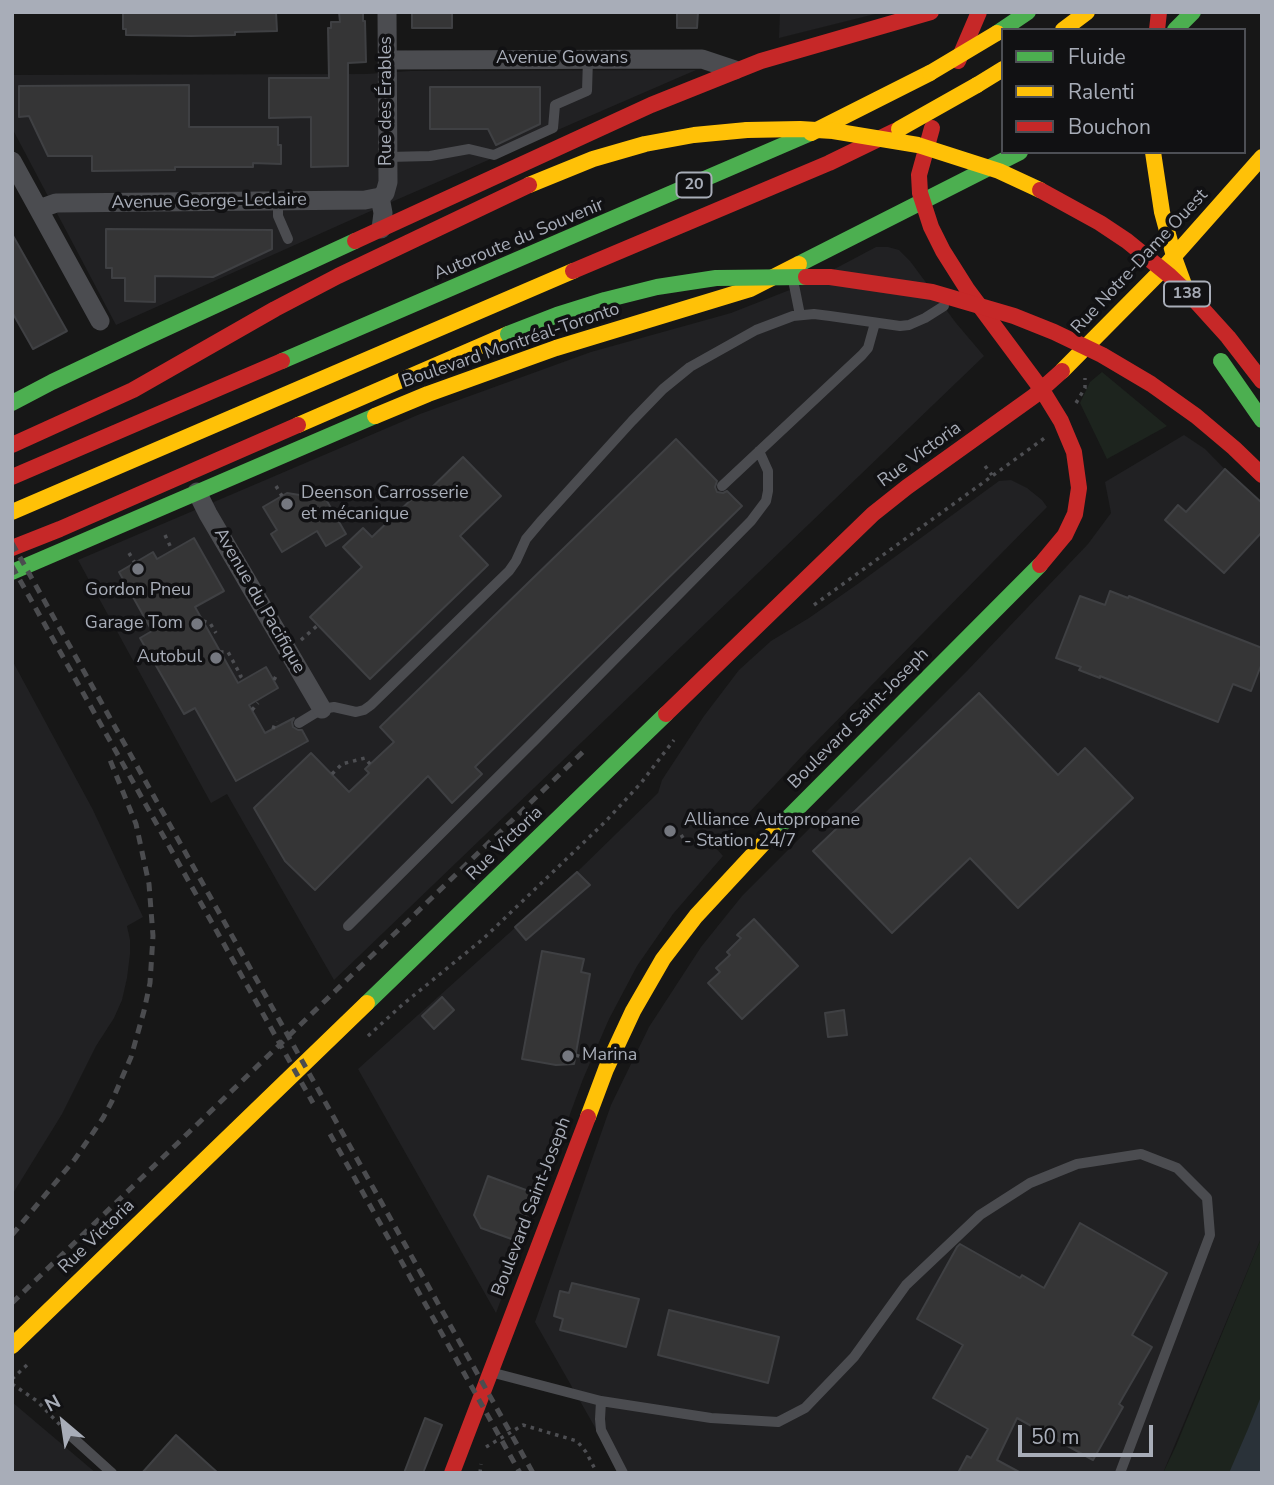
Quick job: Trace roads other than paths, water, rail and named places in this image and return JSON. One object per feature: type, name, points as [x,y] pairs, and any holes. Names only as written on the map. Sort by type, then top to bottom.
[{"type":"main road","points":[[12,403],[124,348],[604,125],[735,70],[808,46],[932,12]]},
{"type":"main road","name":"Boulevard Saint-Joseph","points":[[452,1473],[618,1040],[647,985],[678,938],[750,857],[1030,576],[1071,525],[1077,504],[1079,477],[1074,452],[1061,421],[1042,390],[967,289],[937,240],[923,202],[919,175],[924,154],[953,73],[979,12]]},
{"type":"main road","name":"Autoroute du Souvenir","points":[[1004,28],[1028,12]]},
{"type":"main road","points":[[1066,28],[1087,12]]},
{"type":"main road","points":[[1177,28],[1193,12]]},
{"type":"main road","name":"Autoroute du Souvenir","points":[[12,477],[781,147],[930,73],[1001,30]]},
{"type":"main road","name":"20","points":[[12,512],[807,172],[899,129],[1001,70]]},
{"type":"main road","points":[[12,445],[133,390],[275,309],[382,254],[568,168],[671,138],[722,132],[800,129],[833,131],[895,140],[940,151],[999,171],[1053,196],[1100,223],[1149,259],[1190,295],[1262,380]]},
{"type":"main road","name":"Boulevard Montréal-Toronto","points":[[12,572],[360,422],[465,380],[609,331],[736,294],[1016,154]]},
{"type":"main road","name":"138","points":[[1153,154],[1162,212],[1192,307],[1217,354],[1262,420]]},
{"type":"main road","name":"Rue Notre-Dame Ouest","points":[[1042,390],[1202,227],[1262,157]]},
{"type":"main road","points":[[12,548],[509,334],[605,300],[657,287],[716,278],[830,277],[932,292],[1014,316],[1102,355],[1151,384],[1217,433],[1262,475]]},
{"type":"main road","points":[[163,355],[275,309]]},
{"type":"main road","name":"Rue Victoria","points":[[12,1346],[873,514],[1042,390]]},
{"type":"street","name":"Rue des Érables","points":[[381,229],[383,213],[380,197],[387,186],[388,157],[387,12]]},
{"type":"street","name":"Avenue Gowans","points":[[387,60],[702,59],[735,70]]},
{"type":"street","points":[[12,161],[100,321]]},
{"type":"street","name":"Avenue George-Leclaire","points":[[39,209],[56,203],[365,200],[380,197]]},
{"type":"street","name":"Avenue du Pacifique","points":[[197,492],[322,709]]},
{"type":"lane","points":[[388,157],[430,156],[469,149],[494,155],[553,128],[555,105],[587,91],[588,59]]},
{"type":"lane","points":[[278,201],[278,215],[288,239]]},
{"type":"lane","points":[[790,269],[800,315]]},
{"type":"lane","points":[[299,723],[322,709],[334,707],[356,712],[371,705],[509,571],[534,529],[632,421],[663,389],[702,359],[756,330],[800,315],[830,316],[900,326],[916,322],[933,314],[967,289]]},
{"type":"lane","points":[[722,486],[862,355],[868,348],[875,323]]},
{"type":"lane","points":[[348,926],[751,521],[766,501],[769,482],[768,471],[759,451]]},
{"type":"lane","points":[[490,1371],[601,1401],[711,1418],[778,1422],[805,1408],[813,1400],[854,1357],[906,1284],[980,1214],[1030,1183],[1077,1164],[1141,1154],[1177,1168],[1207,1198],[1210,1235],[1119,1473]]},
{"type":"lane","points":[[601,1401],[601,1430],[622,1473]]},
{"type":"lane","points":[[71,1436],[112,1473]]},
{"type":"railway","points":[[12,543],[533,1473]]},
{"type":"railway","points":[[12,566],[313,1103]]},
{"type":"railway","points":[[12,1303],[587,748]]},
{"type":"railway","points":[[12,1235],[75,1159],[103,1118],[131,1057],[150,983],[153,936],[149,884],[136,824],[108,755]]},
{"type":"railway","points":[[330,1134],[520,1473]]},
{"type":"place","name":"Deenson Carrosserie et mécanique","points":[[287,504]]},
{"type":"place","name":"Gordon Pneu","points":[[138,569]]},
{"type":"place","name":"Garage Tom","points":[[197,624]]},
{"type":"place","name":"Autobul","points":[[216,658]]},
{"type":"place","name":"Alliance Autopropane - Station 24/7","points":[[670,831]]},
{"type":"place","name":"Marina","points":[[568,1056]]}]
